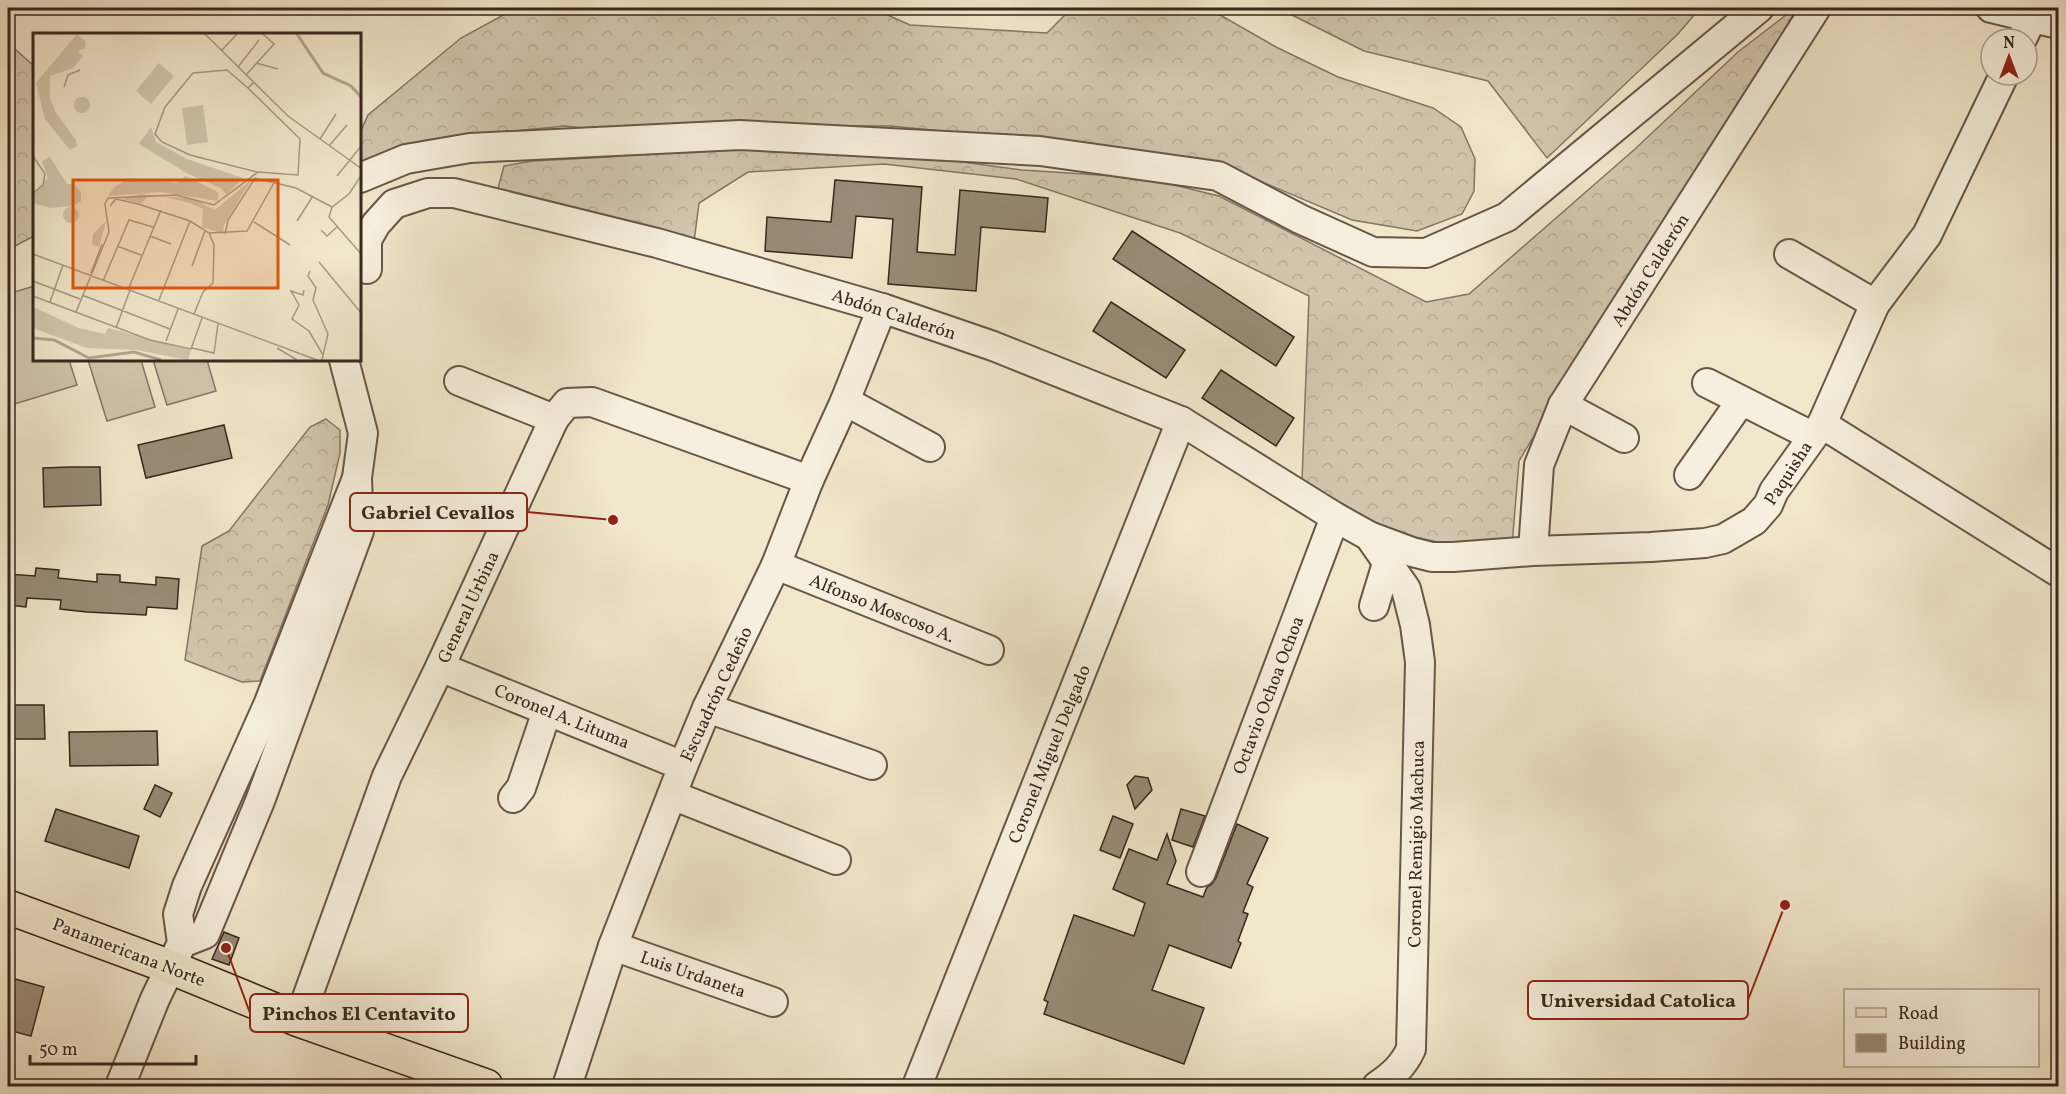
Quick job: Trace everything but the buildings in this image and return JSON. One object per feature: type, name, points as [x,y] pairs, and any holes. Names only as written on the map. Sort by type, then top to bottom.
[{"type":"main road","name":"Panamericana Norte","points":[[8,907],[176,955],[299,1020],[486,1086]]},
{"type":"street","points":[[362,177],[406,159],[470,148],[740,135],[1040,151],[1218,176],[1300,219],[1373,252],[1426,253],[1507,217],[1759,8]]},
{"type":"street","name":"Abdón Calderón","points":[[1533,551],[1539,465],[1563,405],[1816,8]]},
{"type":"street","points":[[1991,8],[2038,26]]},
{"type":"street","name":"Paquisha","points":[[1368,536],[1432,557],[1453,557],[1705,543],[1723,539],[1754,521],[1768,505],[1774,491],[1817,430],[1875,304],[1927,235],[1998,87]]},
{"type":"street","name":"Abdón Calderón","points":[[367,269],[367,240],[376,224],[394,204],[428,193],[454,194],[657,243],[882,308],[993,346],[1182,421],[1368,536],[1388,560],[1407,589]]},
{"type":"street","points":[[1789,254],[1875,304]]},
{"type":"street","name":"Escuadrón Cedeño","points":[[567,1086],[613,945],[683,766],[776,566],[809,480],[845,401],[882,308]]},
{"type":"street","points":[[120,1086],[176,955],[178,914],[187,886],[268,705],[357,478],[363,433],[345,362]]},
{"type":"street","points":[[459,381],[554,419]]},
{"type":"street","points":[[1707,383],[1742,401],[1817,430],[2058,572]]},
{"type":"street","points":[[845,401],[930,447]]},
{"type":"street","points":[[1689,475],[1742,401]]},
{"type":"street","name":"General Urbina","points":[[299,1020],[387,776],[440,667],[554,419],[567,403],[592,402],[809,480]]},
{"type":"street","points":[[1563,405],[1624,438]]},
{"type":"street","name":"Coronel Miguel Delgado","points":[[917,1086],[1182,421]]},
{"type":"street","name":"Octavio Ochoa Ochoa","points":[[1201,872],[1335,517]]},
{"type":"street","points":[[1374,606],[1388,560]]},
{"type":"street","name":"Alfonso Moscoso A.","points":[[776,566],[988,650]]},
{"type":"street","name":"Coronel Remigio Machuca","points":[[1377,1086],[1396,1072],[1405,1062],[1411,1049],[1420,662],[1407,589]]},
{"type":"street","name":"Coronel A. Lituma","points":[[440,667],[683,766]]},
{"type":"street","points":[[708,708],[872,765]]},
{"type":"street","points":[[513,798],[521,788],[547,711]]},
{"type":"street","points":[[672,795],[836,860]]},
{"type":"street","name":"Luis Urdaneta","points":[[613,945],[773,1002]]},
{"type":"green space","points":[[516,8],[686,8],[693,12],[701,8],[872,8],[910,25],[1047,33],[1072,8],[1208,8],[1276,47],[1338,77],[1433,108],[1461,127],[1475,159],[1474,191],[1462,214],[1417,231],[1352,220],[1248,176],[1194,158],[1110,147],[890,126],[726,125],[613,131],[565,126],[514,131],[470,139],[362,165],[362,128],[368,115],[461,38]]},
{"type":"green space","points":[[1278,8],[1700,8],[1678,34],[1547,158],[1488,81],[1364,51]]},
{"type":"green space","points":[[1797,8],[1712,161],[1610,309],[1519,461],[1512,546],[1465,548],[1392,532],[1302,481],[1309,296],[1180,233],[1016,179],[884,164],[748,172],[699,203],[694,242],[497,192],[504,166],[532,161],[609,157],[674,149],[783,145],[933,158],[1022,170],[1145,178],[1219,196],[1426,302],[1469,294],[1635,149],[1738,52]]},
{"type":"green space","points":[[8,43],[33,65],[33,237],[8,252]]},
{"type":"green space","points":[[33,286],[33,362],[70,362],[77,385],[8,406],[8,294]]},
{"type":"green space","points":[[89,362],[142,362],[155,407],[107,421]]},
{"type":"green space","points":[[154,362],[208,362],[216,391],[167,405]]},
{"type":"green space","points":[[326,419],[340,430],[340,453],[328,505],[260,681],[242,682],[185,660],[202,546],[229,531],[310,427]]},
{"type":"place","name":"Gabriel Cevallos","points":[[613,520]]},
{"type":"place","name":"Universidad Catolica","points":[[1785,905]]},
{"type":"place","name":"Pinchos El Centavito","points":[[226,948]]}]
